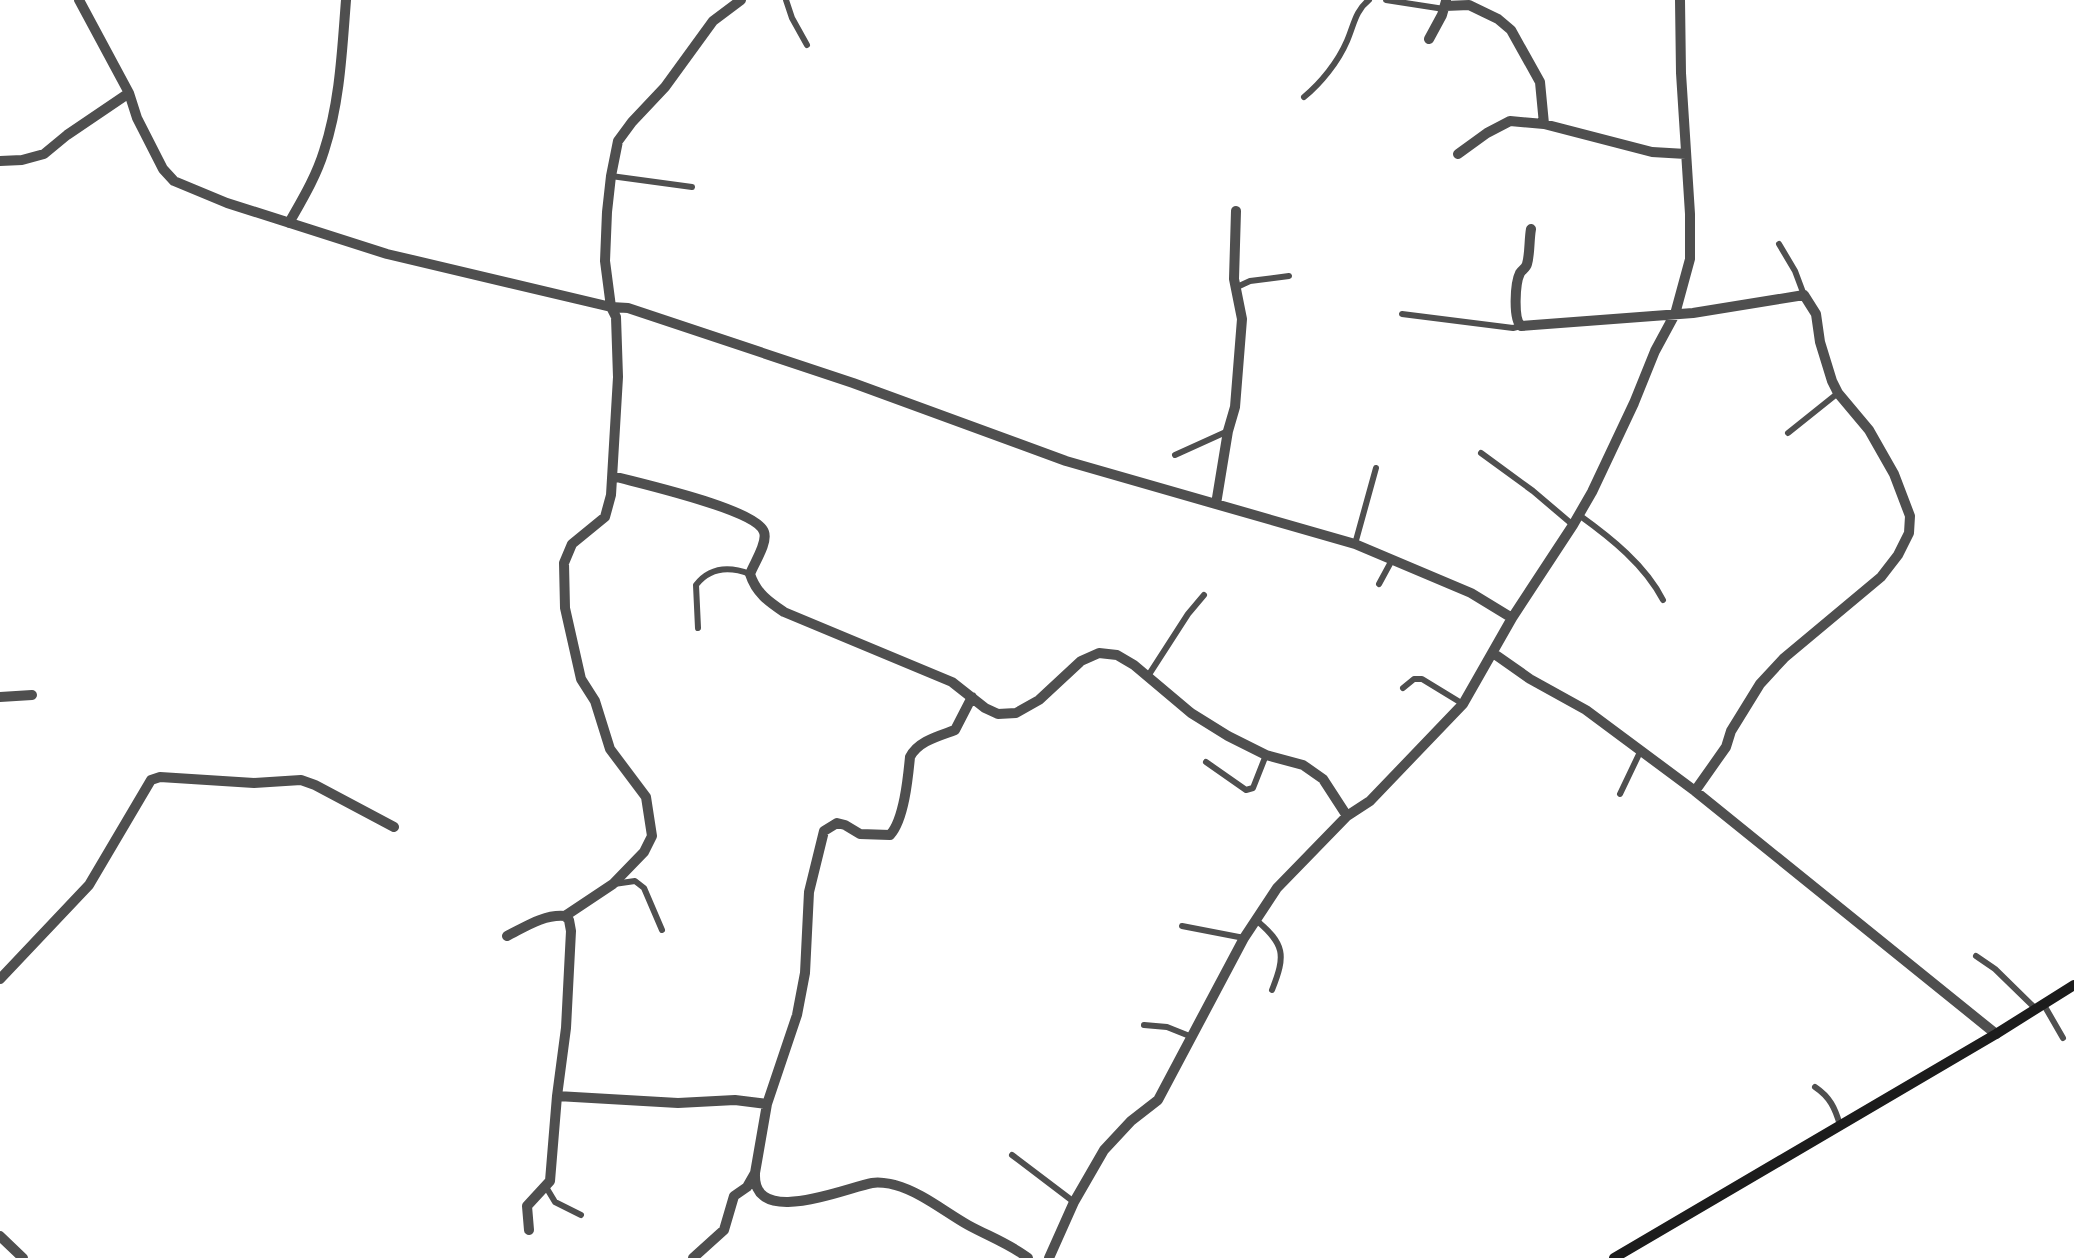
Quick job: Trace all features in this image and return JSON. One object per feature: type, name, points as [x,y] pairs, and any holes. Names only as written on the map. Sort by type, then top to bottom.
[{"type":"street","points":[[79,0],[129,93],[137,118],[163,169],[174,181],[227,204],[387,254],[612,307],[628,308],[854,383],[1066,461],[1355,544],[1471,594],[1512,618]]},
{"type":"street","points":[[289,223],[307,192],[324,151],[340,81],[346,0]]},
{"type":"street","points":[[507,936],[537,920],[565,916],[613,884],[644,852],[652,836],[646,797],[610,749],[594,701],[582,679],[565,608],[564,563],[572,544],[605,517],[611,494],[618,378],[616,317],[612,307],[605,261],[607,212],[611,176],[618,141],[632,122],[666,87],[712,21],[741,0]]},
{"type":"street","points":[[1049,1258],[1074,1202],[1104,1150],[1131,1120],[1158,1100],[1244,938],[1277,888],[1347,816],[1370,801],[1462,704],[1512,618],[1579,515],[1634,403],[1655,351],[1675,314],[1690,259],[1690,214],[1681,73],[1680,0]]},
{"type":"street","points":[[1429,38],[1445,5],[1469,5],[1498,19],[1511,30],[1540,82],[1544,124]]},
{"type":"street","points":[[0,161],[22,160],[44,154],[67,134],[129,93]]},
{"type":"street","points":[[1458,154],[1487,133],[1510,121],[1544,124],[1652,152],[1686,154]]},
{"type":"street","points":[[1216,504],[1228,431],[1236,407],[1242,319],[1234,279],[1236,211]]},
{"type":"street","points":[[1530,229],[1527,264],[1518,280],[1516,312],[1517,322],[1521,326],[1735,308],[1804,295],[1816,314],[1820,342],[1832,381],[1838,393],[1881,448],[1894,474],[1910,516],[1909,533],[1898,556],[1881,578],[1784,658],[1760,684],[1731,731],[1726,747],[1695,791]]},
{"type":"street","points":[[613,476],[709,502],[753,520],[764,529],[766,537],[750,574],[753,586],[768,601],[784,612],[952,682],[985,708],[998,714],[1016,713],[1039,700],[1081,661],[1099,653],[1118,655],[1148,676],[1191,713],[1228,736],[1266,755],[1303,765],[1323,779],[1347,816]]},
{"type":"street","points":[[1493,653],[1530,679],[1586,710],[1641,750],[1695,791],[1996,1034]]},
{"type":"street","points":[[0,697],[32,695]]},
{"type":"street","points":[[972,697],[956,730],[914,750],[910,757],[899,818],[895,830],[890,835],[860,834],[845,825],[837,823],[824,831],[809,892],[805,973],[797,1015],[768,1104],[754,1184],[758,1191],[769,1200],[781,1202],[819,1198],[874,1182],[894,1184],[916,1194],[970,1226],[1011,1246],[1028,1258]]},
{"type":"street","points":[[0,979],[88,885],[104,862],[146,786],[151,780],[160,776],[254,783],[301,780],[315,785],[394,827]]},
{"type":"street","points":[[529,1230],[527,1206],[531,1199],[546,1187],[550,1181],[557,1096],[566,1028],[571,931],[569,920],[565,916]]},
{"type":"street","points":[[1614,1258],[1996,1034],[2074,985]]},
{"type":"street","points":[[557,1096],[678,1103],[735,1100],[768,1104]]},
{"type":"street","points":[[693,1258],[724,1230],[734,1196],[747,1186],[755,1173]]},
{"type":"street","points":[[0,1236],[22,1258]]},
{"type":"lane","points":[[786,0],[792,18],[807,45]]},
{"type":"lane","points":[[1304,97],[1315,88],[1338,56],[1359,10],[1369,0]]},
{"type":"lane","points":[[1386,0],[1445,5]]},
{"type":"lane","points":[[611,176],[692,187]]},
{"type":"lane","points":[[1779,244],[1795,271],[1804,295]]},
{"type":"lane","points":[[1237,288],[1250,281],[1289,276]]},
{"type":"lane","points":[[1402,314],[1513,328],[1521,326]]},
{"type":"lane","points":[[1788,433],[1838,393]]},
{"type":"lane","points":[[1176,455],[1228,431]]},
{"type":"lane","points":[[1481,453],[1533,491],[1573,525]]},
{"type":"lane","points":[[1355,544],[1376,468]]},
{"type":"lane","points":[[1579,515],[1603,532],[1646,574],[1663,600]]},
{"type":"lane","points":[[1379,584],[1392,560]]},
{"type":"lane","points":[[698,628],[696,585],[701,578],[712,571],[734,568],[750,574]]},
{"type":"lane","points":[[1148,676],[1188,614],[1204,594]]},
{"type":"lane","points":[[1402,688],[1414,679],[1422,679],[1462,704]]},
{"type":"lane","points":[[1620,794],[1641,750]]},
{"type":"lane","points":[[1206,762],[1246,790],[1253,788],[1266,755]]},
{"type":"lane","points":[[613,884],[635,882],[644,888],[662,930]]},
{"type":"lane","points":[[1256,920],[1274,935],[1281,953],[1280,971],[1272,990]]},
{"type":"lane","points":[[1182,926],[1214,934],[1244,938]]},
{"type":"lane","points":[[1976,956],[1995,969],[2040,1007],[2063,1038]]},
{"type":"lane","points":[[1144,1026],[1167,1027],[1192,1036]]},
{"type":"lane","points":[[1814,1088],[1826,1094],[1834,1106],[1840,1125]]},
{"type":"lane","points":[[1012,1155],[1074,1202]]},
{"type":"lane","points":[[546,1187],[555,1202],[581,1214]]}]
